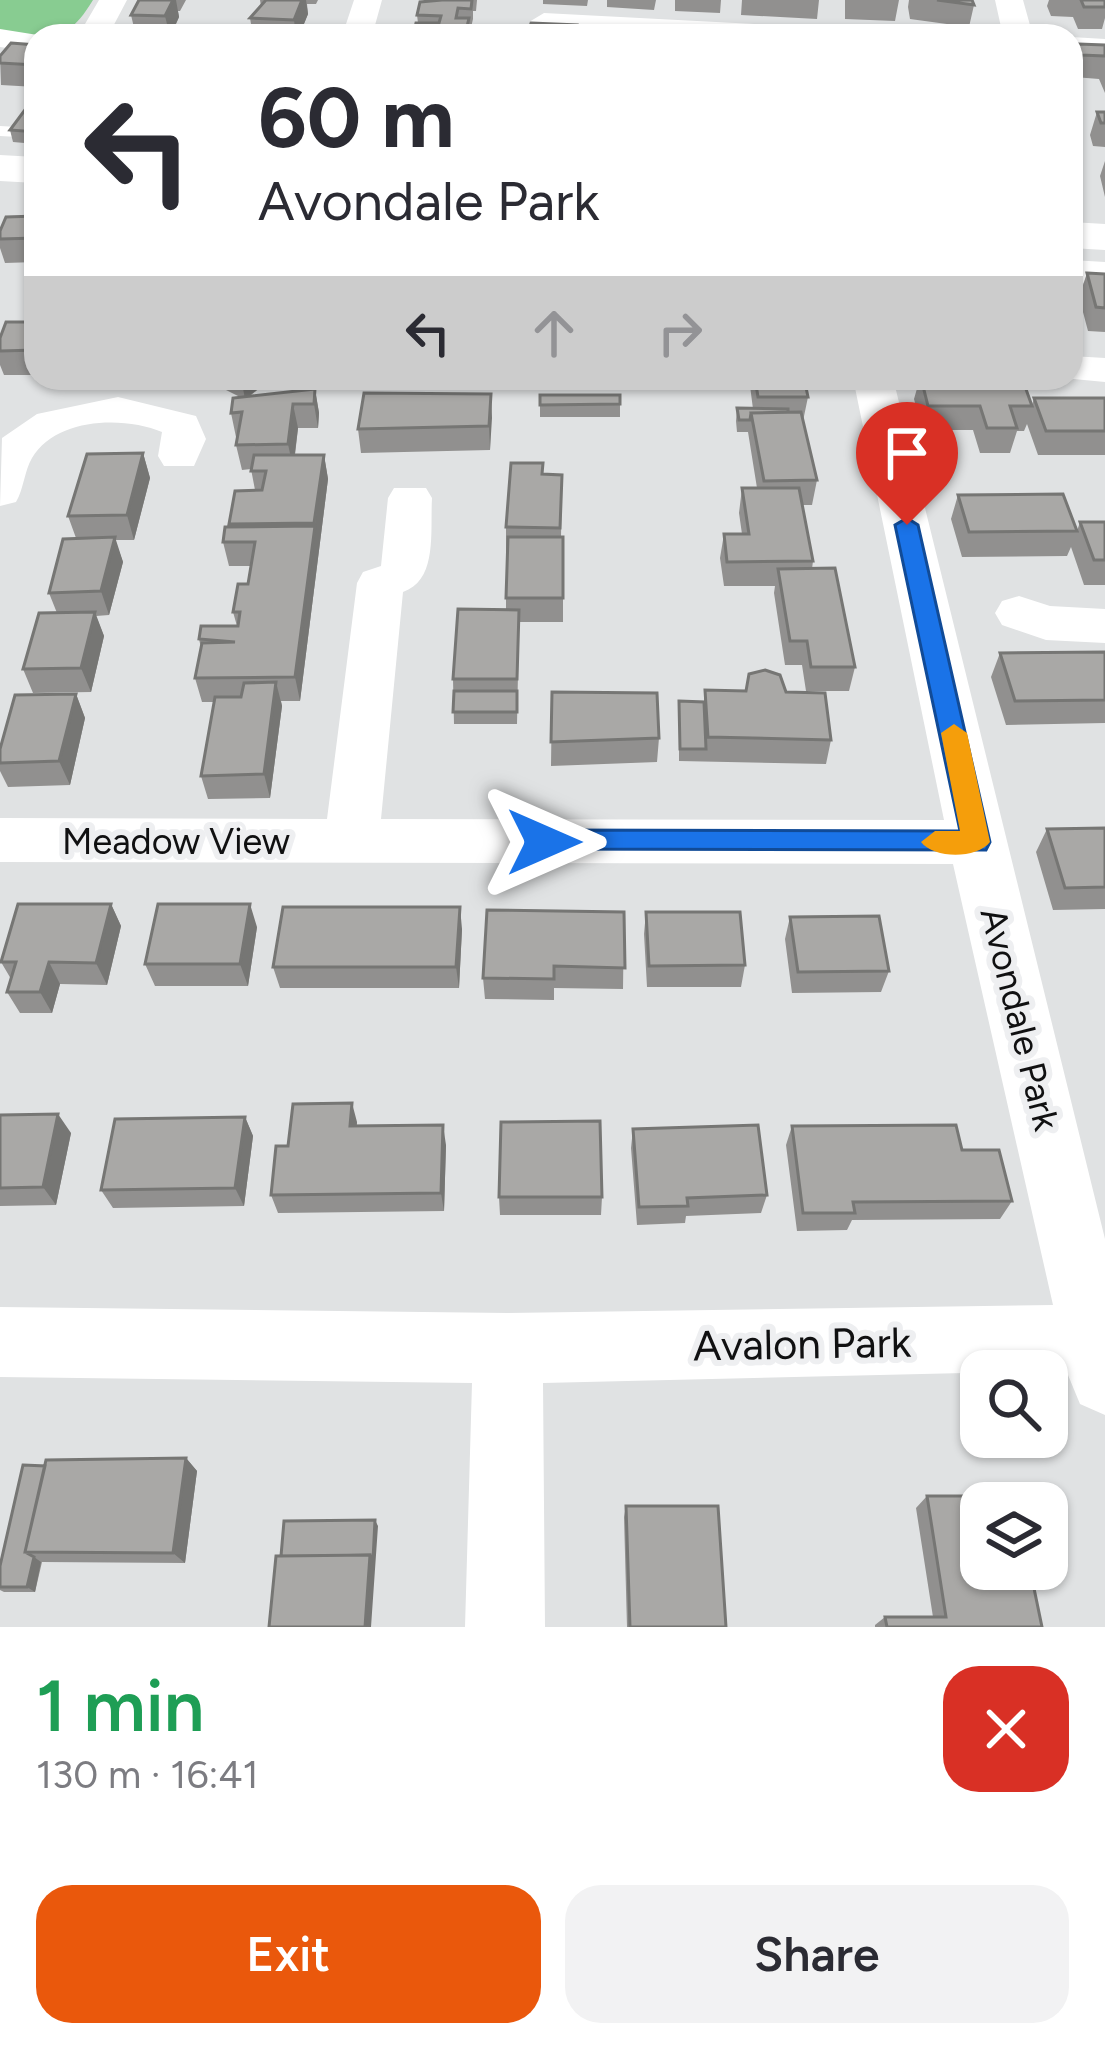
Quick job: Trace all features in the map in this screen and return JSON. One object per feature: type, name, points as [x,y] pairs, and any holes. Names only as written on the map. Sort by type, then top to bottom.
[{"type":"street","points":[[544,22],[582,24]]},
{"type":"street","name":"Avondale Park","points":[[876,390],[976,842],[1100,1359]]},
{"type":"street","points":[[0,492],[14,449],[44,426],[89,412],[127,409],[166,417],[181,425],[185,439],[179,456]]},
{"type":"street","points":[[352,841],[380,583],[403,575],[410,499]]},
{"type":"street","points":[[1019,613],[1046,623],[1105,626]]},
{"type":"street","name":"Meadow View","points":[[0,840],[976,842]]},
{"type":"street","name":"Avalon Park","points":[[0,1342],[1100,1359]]},
{"type":"street","points":[[505,1627],[508,1348]]},
{"type":"green space","points":[[0,0],[93,0],[75,24],[24,24],[24,35],[0,33]]},
{"type":"building","points":[[139,0],[173,0],[165,16],[131,15]]},
{"type":"building","points":[[266,0],[302,0],[294,20],[250,18]]},
{"type":"building","points":[[472,0],[471,9],[458,8],[456,18],[469,18],[468,24],[416,24],[439,23],[441,16],[417,15],[420,2]]},
{"type":"building","points":[[1081,0],[1105,0],[1105,7],[1084,7]]},
{"type":"building","points":[[11,43],[24,44],[24,64],[0,63]]},
{"type":"building","points":[[1083,44],[1105,45],[1105,56],[1083,55]]},
{"type":"building","points":[[24,111],[24,131],[10,130]]},
{"type":"building","points":[[24,216],[24,238],[0,239],[6,217]]},
{"type":"building","points":[[1087,273],[1105,274],[1105,308],[1096,307]]},
{"type":"building","points":[[6,322],[24,322],[24,350],[0,351]]},
{"type":"building","points":[[315,390],[314,404],[293,404],[288,444],[236,445],[242,412],[231,413],[233,398]]},
{"type":"building","points":[[757,390],[807,390],[808,397],[758,397]]},
{"type":"building","points":[[924,390],[1026,390],[1032,406],[1010,406],[1017,428],[987,428],[980,406],[928,406]]},
{"type":"building","points":[[364,393],[491,394],[489,426],[358,429]]},
{"type":"building","points":[[540,395],[620,395],[620,404],[540,405]]},
{"type":"building","points":[[1034,398],[1105,398],[1105,431],[1046,431]]},
{"type":"building","points":[[737,408],[788,412],[751,413],[750,420],[739,420]]},
{"type":"building","points":[[801,412],[817,480],[764,481],[751,413]]},
{"type":"building","points":[[143,453],[127,515],[68,516],[87,454]]},
{"type":"building","points":[[254,455],[324,455],[314,523],[229,524],[235,491],[262,490],[266,471],[251,471]]},
{"type":"building","points":[[511,463],[543,463],[542,474],[562,475],[560,528],[506,527]]},
{"type":"building","points":[[742,488],[799,488],[813,561],[727,562],[724,534],[749,534]]},
{"type":"building","points":[[1063,494],[1077,531],[969,532],[958,495]]},
{"type":"building","points":[[1080,522],[1105,522],[1105,560],[1094,560]]},
{"type":"building","points":[[315,526],[295,677],[195,678],[202,643],[235,642],[199,639],[201,626],[238,626],[240,612],[233,612],[238,584],[248,584],[255,542],[223,542],[225,527]]},
{"type":"building","points":[[115,537],[101,591],[49,593],[63,539]]},
{"type":"building","points":[[508,537],[563,537],[563,598],[506,598]]},
{"type":"building","points":[[835,568],[855,667],[811,667],[807,641],[790,641],[778,569]]},
{"type":"building","points":[[458,609],[519,610],[517,679],[453,679]]},
{"type":"building","points":[[95,612],[81,668],[23,669],[39,613]]},
{"type":"building","points":[[1105,652],[1105,700],[1015,701],[1000,653]]},
{"type":"building","points":[[765,670],[780,675],[786,692],[825,693],[831,740],[708,737],[705,690],[746,691],[749,674]]},
{"type":"building","points":[[276,682],[264,774],[201,776],[215,697],[241,697],[244,683]]},
{"type":"building","points":[[454,691],[517,691],[517,712],[453,712]]},
{"type":"building","points":[[552,692],[657,693],[659,738],[551,742]]},
{"type":"building","points":[[76,694],[59,761],[0,763],[15,695]]},
{"type":"building","points":[[679,701],[704,702],[706,749],[680,749]]},
{"type":"building","points":[[1105,828],[1105,887],[1065,888],[1047,829]]},
{"type":"building","points":[[18,904],[111,904],[96,963],[49,962],[40,992],[7,992],[16,962],[1,962]]},
{"type":"building","points":[[158,904],[250,904],[240,964],[145,964]]},
{"type":"building","points":[[283,907],[460,907],[456,967],[273,967]]},
{"type":"building","points":[[487,910],[624,912],[625,968],[554,966],[554,979],[483,978]]},
{"type":"building","points":[[646,912],[740,912],[745,965],[649,966]]},
{"type":"building","points":[[879,916],[889,971],[798,972],[790,917]]},
{"type":"building","points":[[352,1103],[350,1126],[443,1125],[441,1193],[271,1195],[276,1146],[288,1146],[293,1104]]},
{"type":"building","points":[[58,1114],[43,1187],[0,1188],[0,1115]]},
{"type":"building","points":[[245,1117],[235,1188],[101,1190],[115,1119]]},
{"type":"building","points":[[600,1121],[602,1197],[499,1197],[501,1122]]},
{"type":"building","points":[[758,1125],[767,1195],[687,1198],[688,1206],[639,1207],[633,1129]]},
{"type":"building","points":[[956,1125],[962,1150],[999,1150],[1012,1201],[853,1202],[855,1213],[803,1213],[792,1126]]},
{"type":"building","points":[[186,1458],[173,1553],[25,1552],[46,1460]]},
{"type":"building","points":[[23,1465],[45,1466],[25,1552],[34,1557],[27,1587],[0,1587],[0,1566]]},
{"type":"building","points":[[927,1496],[960,1496],[960,1590],[1034,1590],[1042,1627],[887,1627],[885,1617],[946,1617]]},
{"type":"building","points":[[626,1506],[718,1506],[726,1627],[630,1627]]},
{"type":"building","points":[[375,1520],[373,1560],[370,1555],[281,1556],[284,1521]]},
{"type":"building","points":[[370,1555],[365,1627],[269,1627],[276,1556]]},
{"type":"slow traffic","points":[[935,842],[976,842],[954,733]]},
{"type":"route","points":[[544,842],[976,842],[907,525]]}]
